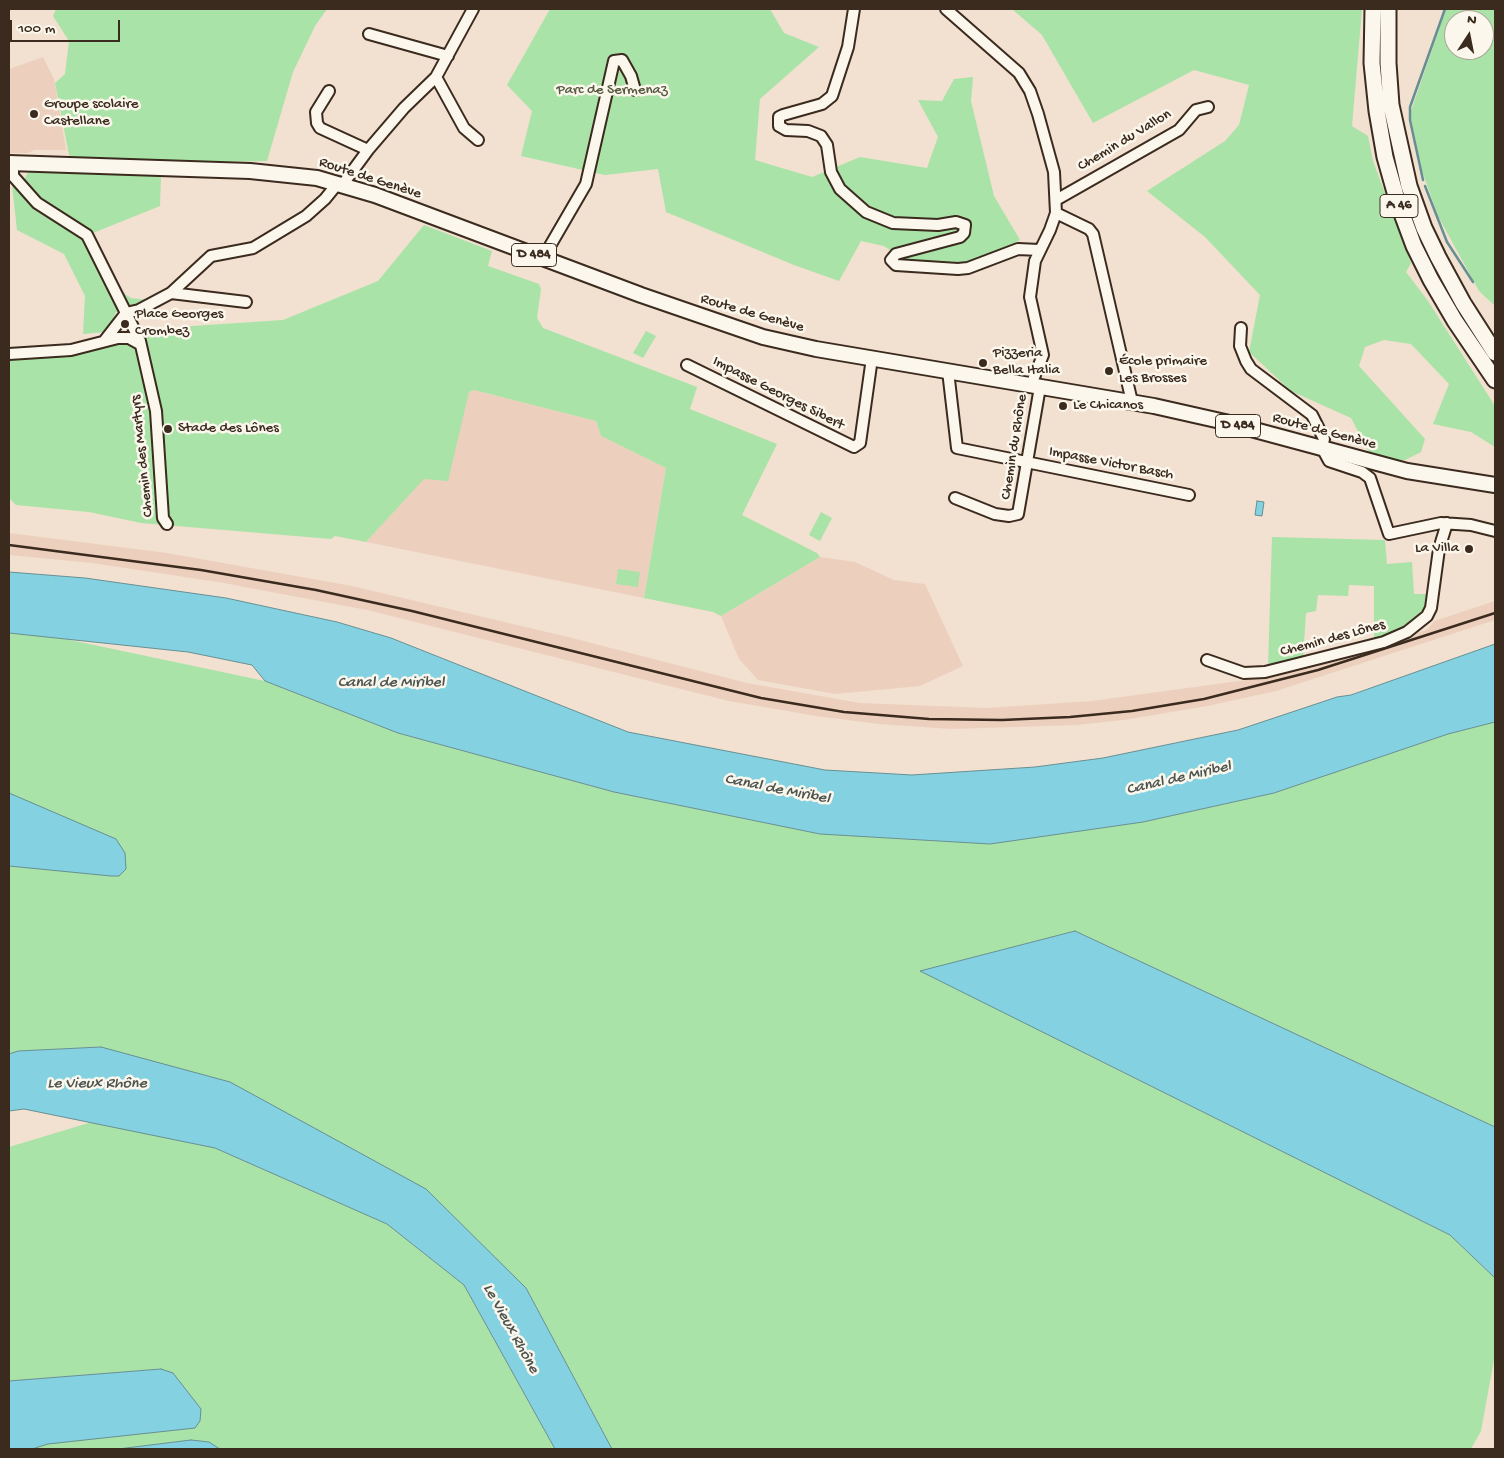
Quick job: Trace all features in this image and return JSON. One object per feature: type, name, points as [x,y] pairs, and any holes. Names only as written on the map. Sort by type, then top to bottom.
[{"type":"highway","name":"A 46","points":[[1373,9],[1372,63],[1377,111],[1385,157],[1398,203],[1414,246],[1431,280],[1455,321],[1495,380]]},
{"type":"highway","name":"A 46","points":[[1388,9],[1387,55],[1391,105],[1409,186],[1424,228],[1446,273],[1495,353]]},
{"type":"main road","name":"Route de Genève","points":[[11,163],[279,172],[340,184],[641,295],[763,337],[872,358],[1132,402],[1225,422],[1407,471],[1495,485]]},
{"type":"street","points":[[105,340],[126,313],[140,310],[171,293],[211,256],[253,248],[306,216],[325,199],[404,108],[436,78],[473,9]]},
{"type":"street","points":[[854,9],[848,46],[832,96],[822,104],[783,114],[779,117],[779,126],[786,130],[808,131],[821,136],[827,145],[831,172],[840,189],[866,212],[893,222],[938,225],[956,222],[965,226],[964,234],[960,237],[896,254],[891,260],[896,265],[944,270],[968,268],[1018,249],[1039,250]]},
{"type":"street","points":[[946,9],[1019,73],[1030,91],[1054,172],[1056,213],[1090,229],[1094,234],[1132,402]]},
{"type":"street","points":[[369,34],[448,56]]},
{"type":"street","points":[[543,258],[586,184],[614,61],[622,60],[631,76],[635,90]]},
{"type":"street","points":[[436,78],[464,128],[478,140]]},
{"type":"street","points":[[329,91],[316,112],[317,123],[320,128],[368,150]]},
{"type":"street","name":"Chemin du Vallon","points":[[1056,200],[1179,130],[1196,110],[1208,107]]},
{"type":"street","name":"Chemin des Martyrs","points":[[11,163],[13,176],[37,203],[87,235],[140,344],[156,411],[164,518],[167,524]]},
{"type":"street","name":"Chemin du Rhône","points":[[955,498],[1002,516],[1013,516],[1020,511],[1028,463],[1035,386],[1043,355],[1030,297],[1035,261],[1056,213]]},
{"type":"street","points":[[171,293],[246,302]]},
{"type":"street","points":[[1241,328],[1240,346],[1246,361],[1252,369],[1312,415],[1324,439],[1322,448],[1329,461],[1368,475],[1373,482],[1389,534],[1447,523],[1495,530]]},
{"type":"street","points":[[9,354],[70,350],[105,340],[129,338],[140,344]]},
{"type":"street","name":"Impasse Georges Sibert","points":[[687,365],[854,447],[860,442],[872,358]]},
{"type":"street","name":"Impasse Victor Basch","points":[[948,371],[957,448],[1189,495]]},
{"type":"street","name":"Chemin des Lônes","points":[[1207,660],[1244,673],[1266,672],[1384,642],[1407,632],[1427,616],[1431,608],[1439,549],[1447,523]]},
{"type":"shaded area","name":"Groupe scolaire Castellane","points":[[43,57],[54,79],[66,150],[34,150],[28,153],[9,153],[9,69]]},
{"type":"shaded area","points":[[474,390],[596,421],[601,436],[666,468],[644,598],[366,542],[424,478],[469,392]]},
{"type":"shaded area","points":[[9,533],[167,553],[352,586],[568,637],[747,683],[860,703],[986,708],[1092,701],[1268,677],[1389,644],[1428,629],[1434,621],[1495,601],[1495,620],[1276,691],[1207,706],[1124,720],[1076,725],[952,729],[879,724],[816,716],[729,701],[367,610],[218,582],[92,563],[9,555]]},
{"type":"shaded area","points":[[820,557],[855,562],[894,580],[925,584],[963,666],[920,686],[835,694],[758,680],[739,659],[721,616]]},
{"type":"green space","points":[[56,9],[327,9],[315,26],[293,72],[267,161],[214,162],[75,158],[69,155],[55,83],[65,74],[69,41],[53,16]]},
{"type":"green space","name":"Parc de Sermenaz","points":[[550,9],[770,9],[784,33],[819,47],[760,99],[755,160],[812,177],[860,157],[927,168],[938,137],[918,100],[942,101],[954,79],[973,77],[971,101],[994,196],[1020,240],[981,259],[952,264],[905,260],[884,246],[861,241],[839,281],[794,265],[666,212],[658,169],[605,175],[521,156],[532,111],[507,85]]},
{"type":"green space","points":[[1012,9],[1362,9],[1352,126],[1368,136],[1373,161],[1411,263],[1406,272],[1428,301],[1495,406],[1495,447],[1471,432],[1433,424],[1449,384],[1411,344],[1384,340],[1365,347],[1359,366],[1425,439],[1421,452],[1403,461],[1370,454],[1351,418],[1291,391],[1249,352],[1260,295],[1205,237],[1147,191],[1225,141],[1239,125],[1249,85],[1194,70],[1093,123],[1042,35]]},
{"type":"green space","points":[[1446,9],[1495,9],[1495,306],[1479,291],[1438,216],[1422,171],[1410,114],[1444,15],[1444,60],[1494,60],[1494,10]]},
{"type":"green space","points":[[29,170],[161,176],[160,206],[93,233],[117,284],[126,295],[131,298],[148,300],[116,312],[105,332],[83,334],[85,296],[64,254],[17,230],[12,185],[23,182]]},
{"type":"green space","points":[[424,225],[492,251],[488,266],[539,284],[541,289],[537,318],[543,328],[697,387],[690,409],[777,444],[742,515],[817,553],[820,557],[721,616],[713,612],[644,598],[666,468],[601,436],[596,421],[474,390],[469,392],[448,481],[424,479],[366,542],[335,536],[331,539],[141,523],[89,512],[16,505],[9,498],[9,357],[72,354],[147,329],[283,320],[378,281]]},
{"type":"green space","points":[[646,331],[656,336],[643,358],[633,353]]},
{"type":"green space","points":[[821,512],[832,518],[820,541],[809,535]]},
{"type":"green space","points":[[1272,537],[1385,540],[1387,564],[1412,562],[1414,594],[1427,594],[1431,601],[1426,612],[1406,630],[1374,641],[1374,586],[1349,585],[1348,596],[1318,595],[1316,611],[1306,613],[1303,659],[1268,667]]},
{"type":"green space","points":[[618,569],[640,572],[638,587],[616,584]]},
{"type":"green space","points":[[9,633],[56,637],[265,681],[398,733],[614,792],[820,834],[990,844],[1143,822],[1274,793],[1448,734],[1495,722],[1495,1127],[1075,931],[921,971],[1450,1235],[1495,1278],[1495,1354],[1481,1431],[1471,1449],[612,1449],[526,1288],[101,1047],[18,1051],[9,1054]]},
{"type":"green space","points":[[92,1122],[215,1148],[387,1224],[464,1285],[555,1449],[220,1449],[209,1442],[191,1440],[118,1449],[32,1449],[48,1444],[161,1369],[9,1381],[9,1147]]},
{"type":"water","points":[[1257,501],[1264,502],[1262,516],[1255,515]]},
{"type":"water","name":"Canal de Miribel","points":[[9,572],[85,578],[226,598],[337,622],[391,638],[628,732],[825,770],[912,775],[1035,767],[1103,758],[1238,730],[1337,697],[1351,695],[1495,644],[1495,722],[1448,734],[1274,793],[1143,822],[990,844],[820,834],[614,792],[398,733],[265,681],[252,665],[188,652],[9,633]]},
{"type":"water","points":[[9,793],[116,839],[125,853],[126,869],[119,876],[111,876],[9,866]]},
{"type":"water","points":[[1075,931],[1495,1127],[1495,1278],[1450,1235],[920,971]]},
{"type":"water","name":"Le Vieux Rhône","points":[[101,1047],[230,1082],[426,1189],[526,1288],[612,1449],[555,1449],[464,1285],[387,1224],[215,1148],[24,1109],[9,1111],[9,1054],[18,1051]]},
{"type":"water","points":[[161,1369],[173,1373],[201,1409],[200,1421],[195,1428],[48,1444],[32,1449],[9,1449],[9,1381]]},
{"type":"water","points":[[191,1440],[209,1442],[220,1449],[118,1449]]},
{"type":"waterway","points":[[1423,180],[1410,120],[1410,107],[1445,9]]},
{"type":"waterway","points":[[1425,186],[1447,242],[1473,282]]},
{"type":"railway","points":[[9,545],[201,570],[316,590],[412,611],[761,698],[844,712],[929,719],[1002,720],[1070,717],[1132,711],[1204,699],[1318,670],[1495,613]]},
{"type":"place","name":"Groupe scolaire Castellane","points":[[34,114]]},
{"type":"place","name":"Place Georges Crombez","points":[[125,324]]},
{"type":"place","name":"Pizzeria Bella Italia","points":[[983,363]]},
{"type":"place","name":"École primaire Les Brosses","points":[[1109,371]]},
{"type":"place","name":"Le Chicanos","points":[[1063,406]]},
{"type":"place","name":"Stade des Lônes","points":[[168,429]]},
{"type":"place","name":"La Villa","points":[[1469,549]]}]
